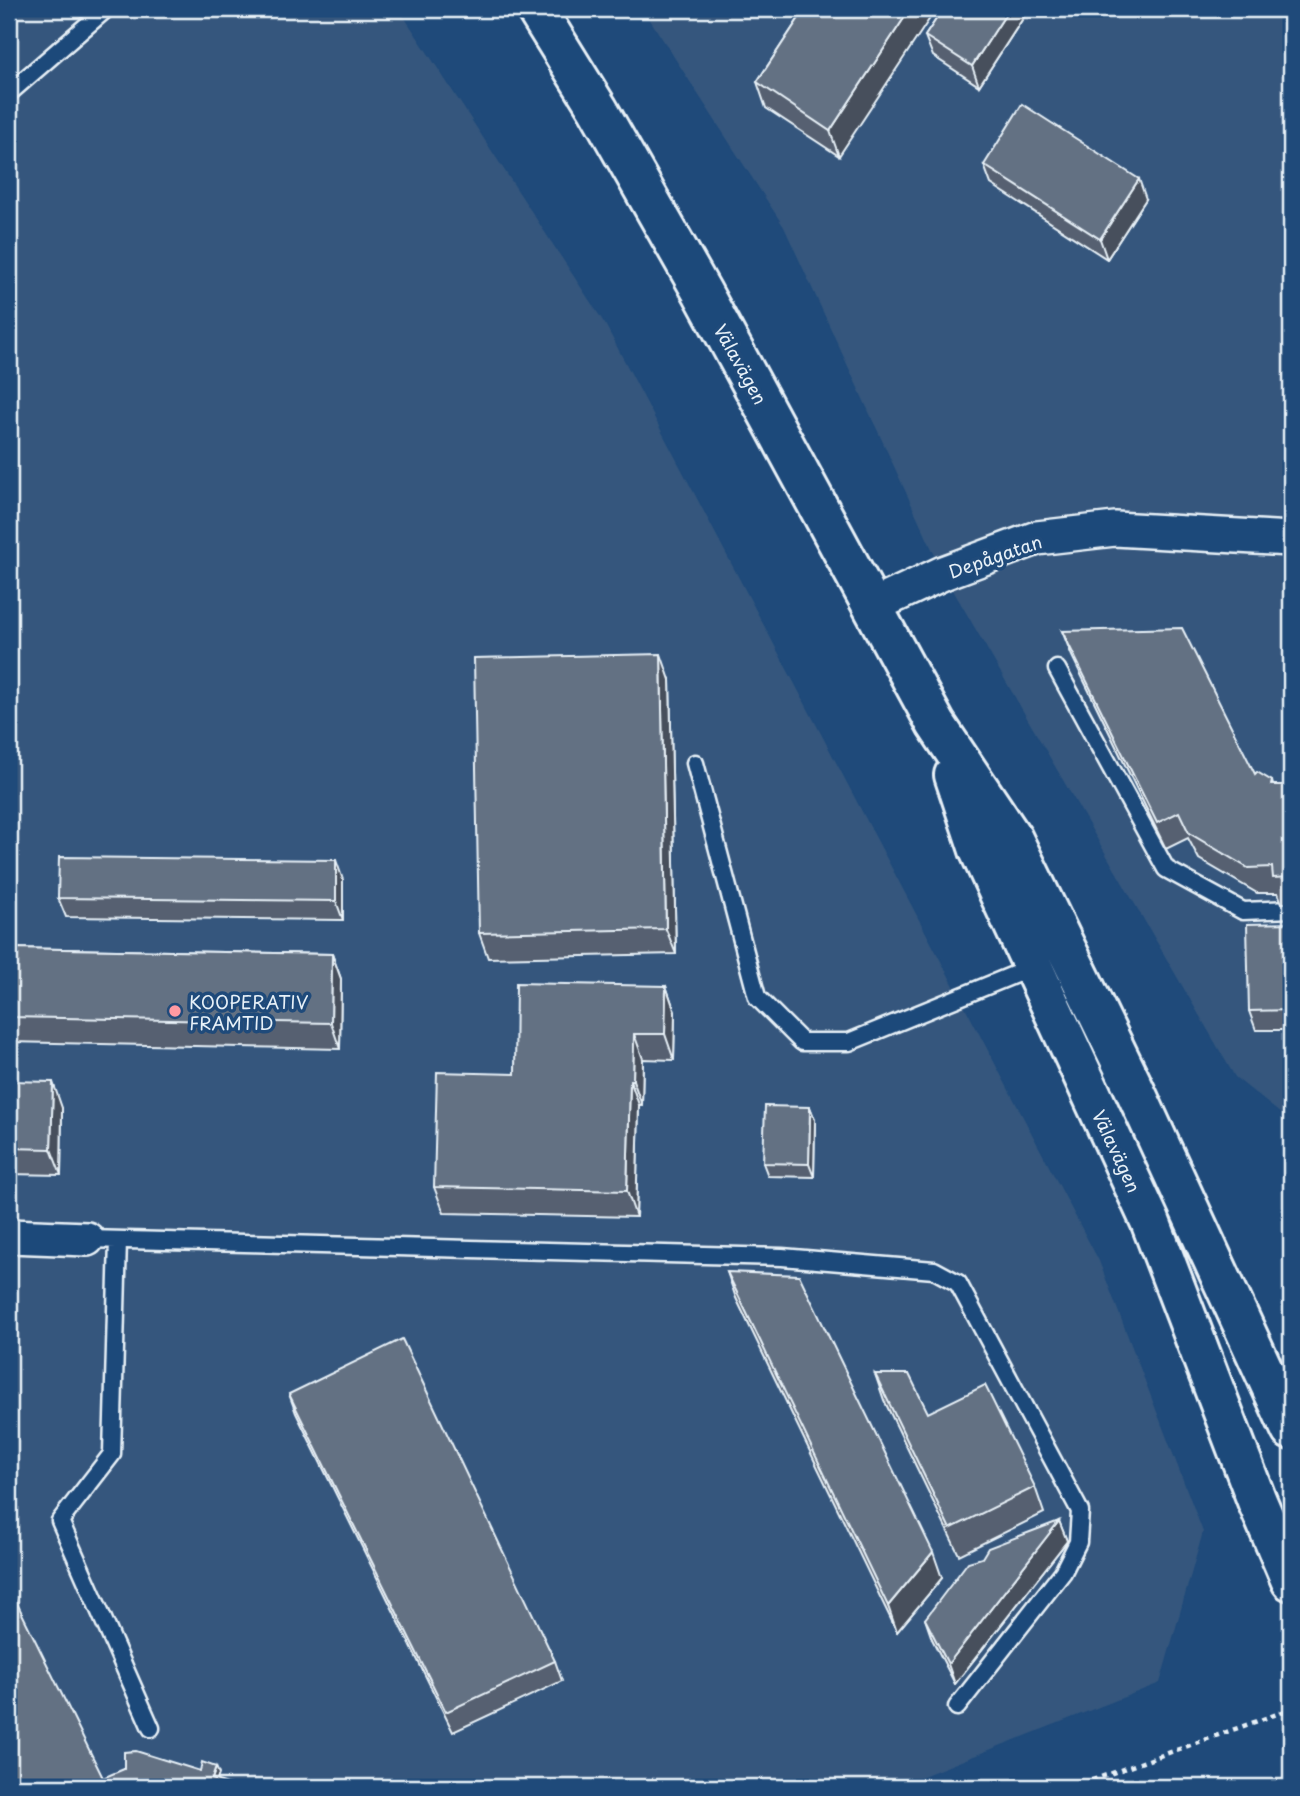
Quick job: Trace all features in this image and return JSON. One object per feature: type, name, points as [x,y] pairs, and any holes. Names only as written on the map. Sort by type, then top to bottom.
[{"type":"main road","name":"Välavägen","points":[[536,9],[598,109],[695,281],[936,724],[1013,839],[1050,959],[1257,1501],[1291,1581]]},
{"type":"main road","name":"Välavägen","points":[[1050,959],[1132,1084],[1291,1430]]},
{"type":"street","name":"Depågatan","points":[[873,606],[943,573],[1037,538],[1115,529],[1291,539]]},
{"type":"street","points":[[9,1236],[102,1239]]},
{"type":"lane","points":[[9,93],[106,9]]},
{"type":"lane","points":[[1057,669],[1166,869],[1243,911],[1291,909]]},
{"type":"lane","points":[[695,763],[757,997],[802,1042],[849,1042],[1050,959]]},
{"type":"lane","points":[[151,1728],[60,1521],[112,1454],[102,1239],[782,1257],[934,1270],[958,1283],[1080,1511],[1078,1542],[1063,1572],[957,1707]]},
{"type":"path","points":[[1073,1787],[1291,1709]]},
{"type":"shaded area","points":[[9,9],[399,9],[605,324],[1099,1261],[1203,1532],[1160,1683],[895,1787],[9,1787]]},
{"type":"shaded area","points":[[643,9],[1291,9],[1291,1122],[1235,1077],[943,573],[784,227]]},
{"type":"building","points":[[805,9],[910,9],[830,131],[757,82]]},
{"type":"building","points":[[943,9],[1009,9],[972,66],[925,36]]},
{"type":"building","points":[[1022,104],[1139,179],[1100,239],[984,165]]},
{"type":"building","points":[[1182,628],[1255,774],[1257,772],[1272,781],[1271,785],[1291,785],[1291,877],[1273,878],[1272,867],[1248,868],[1189,833],[1179,812],[1157,823],[1062,631]]},
{"type":"building","points":[[661,654],[666,929],[479,933],[474,658]]},
{"type":"building","points":[[59,857],[336,860],[336,901],[58,898]]},
{"type":"building","points":[[1291,923],[1291,1010],[1249,1011],[1247,924]]},
{"type":"building","name":"KOOPERATIV FRAMTID","points":[[9,948],[332,954],[331,1023],[9,1017]]},
{"type":"building","points":[[516,983],[666,986],[665,1034],[634,1034],[627,1191],[434,1187],[437,1072],[515,1074]]},
{"type":"building","points":[[9,1081],[53,1082],[51,1149],[9,1148]]},
{"type":"building","points":[[765,1106],[810,1107],[809,1164],[763,1163]]},
{"type":"building","points":[[727,1272],[799,1275],[933,1552],[888,1606]]},
{"type":"building","points":[[402,1339],[555,1661],[446,1712],[289,1394]]},
{"type":"building","points":[[875,1374],[909,1374],[928,1413],[985,1385],[1035,1487],[950,1529]]},
{"type":"building","points":[[1059,1521],[948,1664],[925,1619],[968,1562],[982,1558],[988,1548]]},
{"type":"building","points":[[9,1587],[103,1778],[124,1769],[124,1752],[136,1751],[200,1771],[202,1762],[216,1767],[212,1779],[237,1787],[9,1787]]},
{"type":"place","name":"KOOPERATIV FRAMTID","points":[[175,1011]]}]
